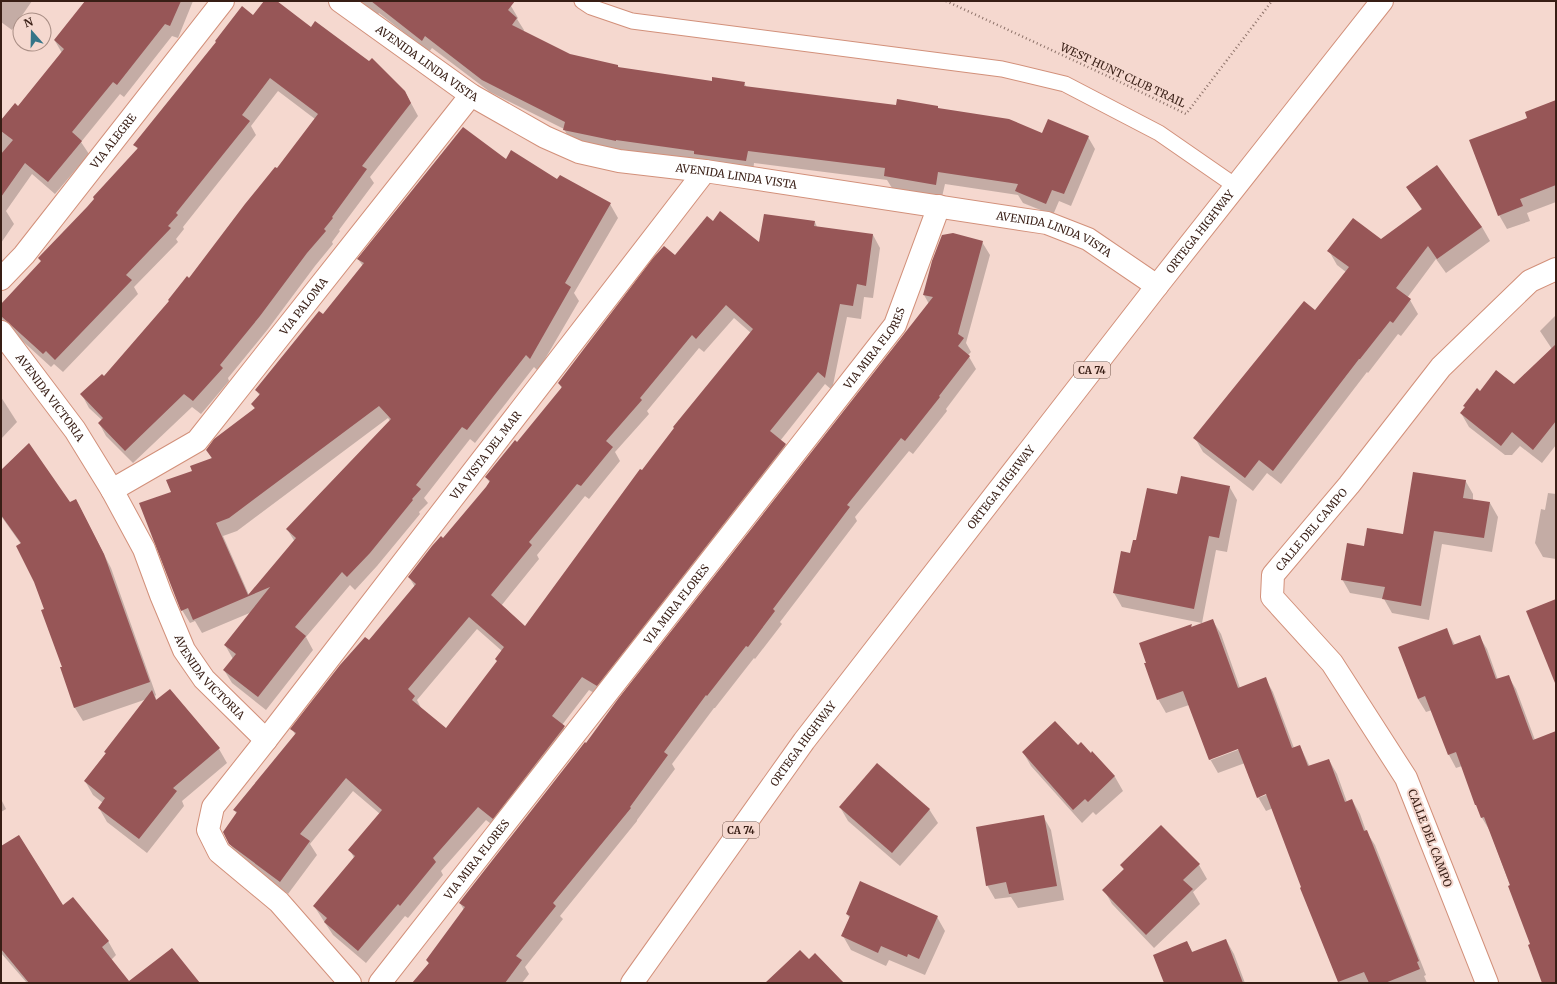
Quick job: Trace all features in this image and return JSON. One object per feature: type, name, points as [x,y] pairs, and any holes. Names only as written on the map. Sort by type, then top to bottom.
[{"type":"street","name":"VIA ALEGRE","points":[[1,279],[24,255],[223,1]]},
{"type":"street","name":"AVENIDA LINDA VISTA","points":[[340,1],[471,95],[545,137],[579,152],[619,161],[705,171],[1048,223],[1088,239],[1158,286]]},
{"type":"street","name":"ORTEGA HIGHWAY","points":[[632,983],[804,740],[1382,1]]},
{"type":"street","name":"VIA PALOMA","points":[[112,490],[197,441],[471,95]]},
{"type":"street","name":"VIA VISTA DEL MAR","points":[[266,740],[705,171]]},
{"type":"street","name":"VIA MIRA FLORES","points":[[380,983],[895,325],[939,206]]},
{"type":"street","name":"CALLE DEL CAMPO","points":[[1487,983],[1406,778],[1332,663],[1272,597],[1273,576],[1349,485],[1441,366],[1530,281],[1556,269]]},
{"type":"street","name":"AVENIDA VICTORIA","points":[[1,332],[75,430],[112,490],[144,549],[184,650],[204,679],[266,740]]},
{"type":"street","points":[[266,740],[213,807],[208,830],[219,852],[279,902],[350,983]]},
{"type":"lane","points":[[582,1],[591,7],[632,21],[1002,69],[1065,84],[1159,133],[1237,188]]},
{"type":"path","name":"WEST HUNT CLUB TRAIL","points":[[946,1],[1118,80],[1186,114],[1272,1]]},
{"type":"building","points":[[85,1],[181,1],[170,26],[165,24],[117,85],[113,82],[72,132],[82,141],[48,182],[25,163],[1,197],[1,154],[13,140],[1,131],[1,120],[15,103],[18,106],[64,49],[54,40]]},
{"type":"building","points":[[264,1],[277,1],[311,27],[315,21],[369,61],[372,58],[405,91],[411,103],[362,166],[367,169],[324,229],[326,231],[307,253],[260,316],[220,365],[223,368],[193,401],[184,394],[125,451],[98,423],[103,418],[80,394],[102,374],[104,376],[169,301],[168,300],[187,276],[189,278],[245,204],[275,167],[277,168],[318,114],[270,78],[242,115],[250,121],[176,213],[178,215],[168,226],[171,228],[126,275],[132,280],[55,360],[46,351],[43,354],[1,316],[1,304],[41,261],[38,258],[87,207],[94,199],[93,197],[138,148],[133,145],[216,42],[215,41],[242,6],[253,15]]},
{"type":"building","points":[[371,1],[515,1],[508,10],[517,18],[512,25],[570,54],[618,65],[618,67],[712,81],[712,77],[745,82],[744,86],[896,105],[897,99],[938,106],[938,108],[1009,119],[1042,133],[1048,119],[1089,136],[1064,194],[1052,190],[1046,204],[1015,191],[1018,184],[938,172],[936,185],[884,176],[885,168],[748,151],[746,161],[694,154],[694,151],[616,141],[563,130],[565,122],[482,80],[425,36],[422,41]]},
{"type":"building","points":[[1556,100],[1556,185],[1520,199],[1523,206],[1498,216],[1469,140],[1527,118],[1525,112]]},
{"type":"building","points":[[463,127],[506,159],[511,150],[557,179],[560,175],[611,203],[565,283],[571,287],[530,359],[526,355],[467,430],[462,427],[416,485],[421,489],[412,499],[413,500],[370,553],[347,577],[342,572],[295,627],[306,636],[258,697],[223,670],[236,654],[224,645],[270,587],[193,620],[188,608],[181,611],[139,503],[171,492],[166,480],[192,471],[190,466],[212,458],[206,450],[214,439],[255,408],[251,404],[260,394],[255,390],[319,311],[323,314],[364,263],[357,259]],"holes":[[[379,406],[391,419],[286,529],[296,538],[248,595],[216,523],[229,518]]]},
{"type":"building","points":[[1437,165],[1482,227],[1437,259],[1428,246],[1396,288],[1411,299],[1393,323],[1390,321],[1359,359],[1273,471],[1259,460],[1245,478],[1193,438],[1304,301],[1315,310],[1349,267],[1327,251],[1353,218],[1381,239],[1422,209],[1406,187]]},
{"type":"building","points":[[720,211],[759,242],[764,214],[815,221],[814,226],[873,234],[866,286],[857,284],[853,306],[840,304],[825,378],[818,372],[770,431],[786,444],[597,686],[582,677],[552,716],[565,726],[493,819],[478,807],[433,858],[436,862],[400,906],[398,904],[358,951],[324,922],[327,918],[313,906],[355,856],[348,850],[382,810],[346,778],[300,834],[310,841],[280,882],[229,844],[223,832],[237,812],[233,810],[296,733],[290,729],[340,665],[365,637],[369,640],[416,584],[408,577],[432,546],[441,536],[443,538],[486,487],[490,481],[485,477],[515,440],[517,442],[562,387],[558,383],[653,258],[664,246],[675,255],[707,216],[713,221]],"holes":[[[726,305],[753,329],[673,427],[674,428],[642,470],[640,469],[525,626],[491,595],[532,545],[529,542],[577,484],[581,486],[613,447],[606,441],[642,400],[640,398],[692,335],[696,339]],[[469,617],[504,647],[495,659],[497,661],[446,728],[412,700],[415,696],[408,689]]]},
{"type":"building","points":[[953,233],[983,241],[958,334],[964,338],[958,346],[970,356],[905,441],[901,438],[847,505],[850,507],[773,609],[775,611],[748,647],[746,646],[707,696],[706,695],[664,752],[668,755],[630,807],[631,808],[553,903],[556,906],[516,956],[522,960],[505,983],[412,983],[429,963],[426,960],[465,907],[459,903],[585,742],[586,743],[618,699],[933,297],[923,295],[932,261],[942,235]]},
{"type":"building","points":[[1556,344],[1556,421],[1533,450],[1512,432],[1501,446],[1460,413],[1465,407],[1463,406],[1477,388],[1480,391],[1496,370],[1514,384]]},
{"type":"building","points":[[29,443],[70,502],[76,499],[104,554],[150,682],[74,708],[60,667],[62,667],[41,610],[44,609],[34,582],[16,546],[21,543],[1,515],[1,470]]},
{"type":"building","points":[[1413,472],[1466,480],[1463,498],[1490,502],[1484,538],[1434,531],[1421,606],[1382,599],[1385,587],[1341,580],[1347,543],[1364,546],[1367,528],[1403,534]]},
{"type":"building","points":[[1181,476],[1230,486],[1219,538],[1209,536],[1194,609],[1113,593],[1121,551],[1130,553],[1133,540],[1136,540],[1147,488],[1177,494]]},
{"type":"building","points":[[1556,599],[1556,683],[1555,683],[1526,611]]},
{"type":"building","points":[[1213,619],[1238,688],[1266,677],[1292,748],[1300,745],[1308,766],[1329,759],[1345,802],[1352,799],[1364,831],[1367,830],[1419,961],[1417,962],[1420,969],[1385,983],[1369,983],[1364,972],[1338,982],[1300,888],[1301,887],[1266,794],[1257,798],[1238,749],[1209,760],[1183,691],[1157,700],[1144,663],[1146,663],[1139,643],[1192,624],[1191,627]]},
{"type":"building","points":[[1447,628],[1453,645],[1480,635],[1496,679],[1509,675],[1533,740],[1556,731],[1556,983],[1542,983],[1528,945],[1530,944],[1508,886],[1510,885],[1484,817],[1481,818],[1475,805],[1456,752],[1448,755],[1425,696],[1418,699],[1398,647]]},
{"type":"building","points":[[170,689],[220,748],[173,788],[177,791],[139,839],[98,808],[105,798],[84,781],[106,753],[104,752],[152,690],[156,700]]},
{"type":"building","points":[[1055,721],[1078,745],[1081,742],[1091,753],[1092,751],[1115,776],[1088,802],[1085,799],[1073,810],[1022,752]]},
{"type":"building","points":[[877,763],[930,809],[892,853],[839,807]]},
{"type":"building","points":[[1044,815],[1057,886],[1009,894],[1006,882],[986,886],[976,827]]},
{"type":"building","points":[[1161,825],[1200,864],[1183,880],[1193,889],[1146,935],[1102,890],[1124,869],[1120,865]]},
{"type":"building","points":[[19,835],[63,905],[73,897],[109,941],[102,947],[129,981],[172,948],[200,983],[29,983],[1,949],[1,846]]},
{"type":"building","points":[[860,881],[938,916],[919,959],[908,954],[907,957],[881,946],[878,953],[841,936],[850,916],[846,914]]},
{"type":"building","points":[[1226,939],[1243,983],[1164,983],[1153,955],[1187,941],[1192,952]]},
{"type":"building","points":[[800,950],[809,959],[815,953],[844,983],[765,983]]}]
